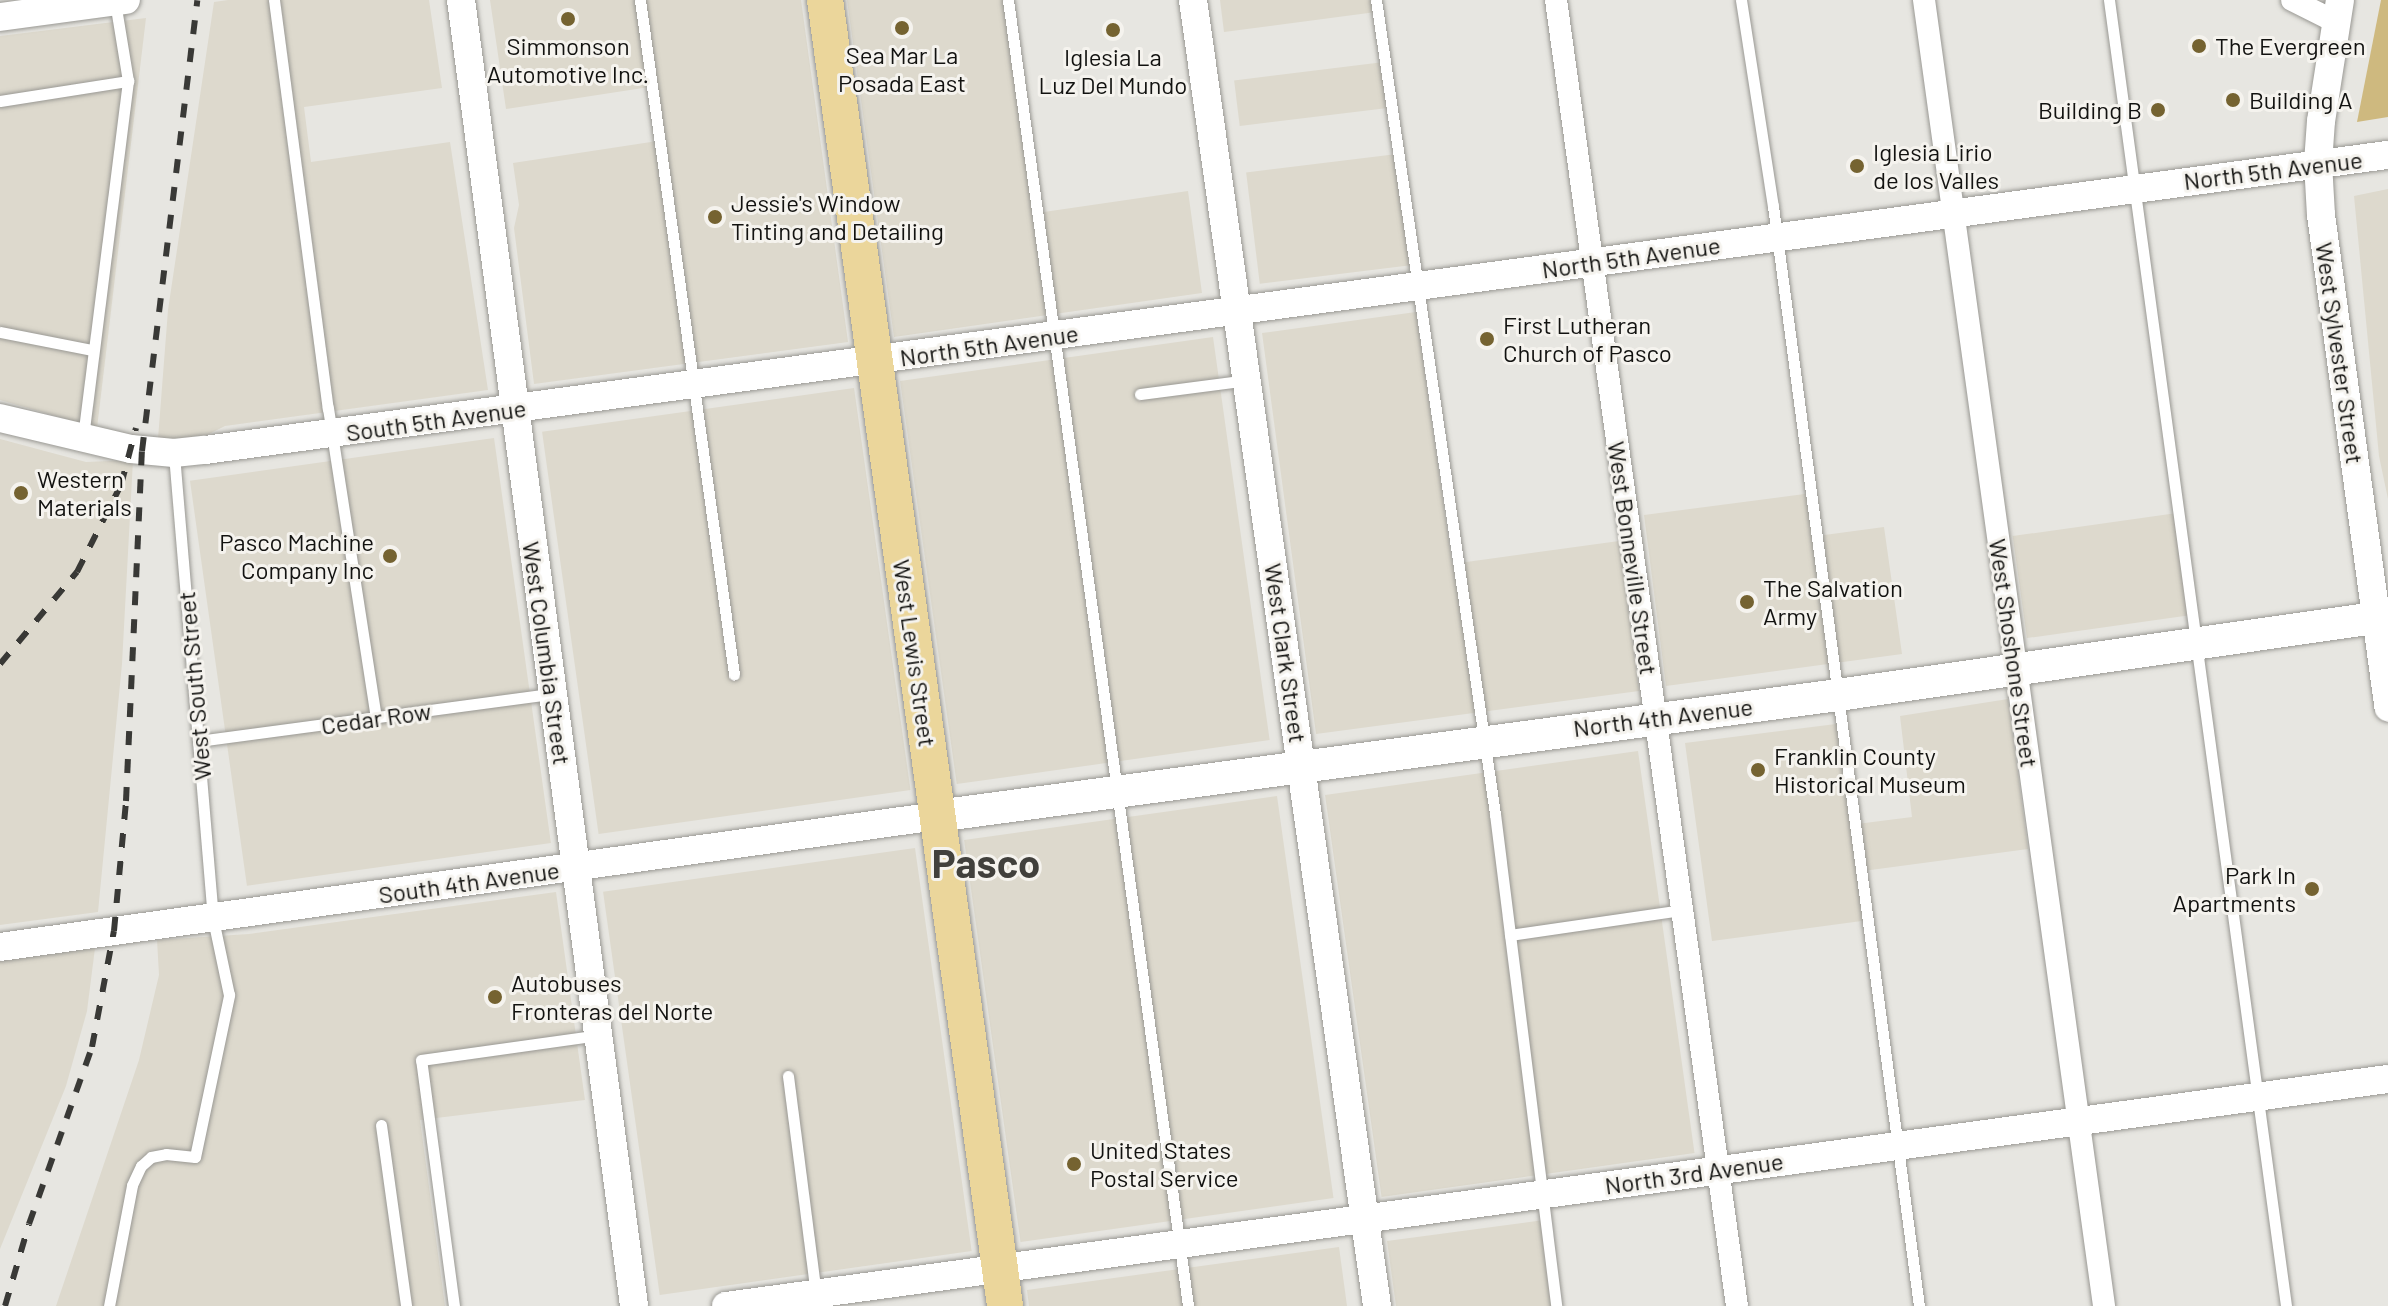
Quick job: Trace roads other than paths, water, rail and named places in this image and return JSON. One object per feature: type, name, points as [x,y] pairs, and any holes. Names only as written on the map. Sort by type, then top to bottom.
[{"type":"main road","name":"West Lewis Street","points":[[825,0],[1005,1306]]},
{"type":"main road","name":"North 4th Avenue","points":[[937,816],[1838,695],[2016,667],[2382,617]]},
{"type":"street","name":"West Columbia Street","points":[[461,0],[634,1306]]},
{"type":"street","name":"West Clark Street","points":[[1193,0],[1234,312],[1248,380],[1377,1306]]},
{"type":"street","name":"West Bonneville Street","points":[[1556,0],[1737,1306]]},
{"type":"street","name":"West Shoshone Street","points":[[1924,0],[2104,1306]]},
{"type":"street","points":[[2292,0],[2338,11]]},
{"type":"street","points":[[0,17],[120,1]]},
{"type":"street","name":"West Sylvester Street","points":[[2338,11],[2324,87],[2318,163],[2321,215],[2382,617],[2388,707]]},
{"type":"street","name":"North 5th Avenue","points":[[874,361],[2388,155]]},
{"type":"street","name":"South 5th Avenue","points":[[0,418],[82,439],[174,453],[874,361]]},
{"type":"street","name":"South 4th Avenue","points":[[0,947],[937,816]]},
{"type":"street","name":"North 3rd Avenue","points":[[726,1306],[817,1300],[1001,1269],[2388,1079]]},
{"type":"lane","points":[[274,0],[376,718]]},
{"type":"lane","points":[[640,0],[734,674]]},
{"type":"lane","points":[[1008,0],[1188,1306]]},
{"type":"lane","points":[[1376,0],[1510,935],[1556,1306]]},
{"type":"lane","points":[[1741,0],[1776,237],[1919,1306]]},
{"type":"lane","points":[[2109,0],[2132,158],[2132,189],[2286,1306]]},
{"type":"lane","points":[[82,439],[128,81],[120,1]]},
{"type":"lane","points":[[0,101],[128,81]]},
{"type":"lane","points":[[0,332],[92,350]]},
{"type":"lane","points":[[1140,394],[1248,380]]},
{"type":"lane","name":"West South Street","points":[[109,1306],[132,1185],[141,1166],[151,1157],[195,1157],[229,995],[213,919],[174,453]]},
{"type":"lane","name":"Cedar Row","points":[[198,741],[553,694]]},
{"type":"lane","points":[[1510,935],[1682,910]]},
{"type":"lane","points":[[454,1306],[421,1060],[598,1035]]},
{"type":"lane","points":[[788,1076],[817,1300]]},
{"type":"lane","points":[[381,1125],[406,1306]]},
{"type":"railway","points":[[5,1306],[29,1224],[92,1047],[114,931],[126,801],[142,451],[197,0]]},
{"type":"railway","points":[[0,664],[77,572],[121,485],[136,428]]},
{"type":"place","name":"Simmonson Automotive Inc.","points":[[568,19]]},
{"type":"place","name":"Sea Mar La Posada East","points":[[902,28]]},
{"type":"place","name":"Iglesia La Luz Del Mundo","points":[[1113,30]]},
{"type":"place","name":"The Evergreen","points":[[2199,46]]},
{"type":"place","name":"Building A","points":[[2233,100]]},
{"type":"place","name":"Building B","points":[[2158,110]]},
{"type":"place","name":"Iglesia Lirio de los Valles","points":[[1857,166]]},
{"type":"place","name":"Jessie's Window Tinting and Detailing","points":[[715,217]]},
{"type":"place","name":"First Lutheran Church of Pasco","points":[[1487,339]]},
{"type":"place","name":"Western Materials","points":[[21,493]]},
{"type":"place","name":"Pasco Machine Company Inc","points":[[390,556]]},
{"type":"place","name":"The Salvation Army","points":[[1747,602]]},
{"type":"place","name":"Franklin County Historical Museum","points":[[1758,770]]},
{"type":"place","name":"Park In Apartments","points":[[2312,889]]},
{"type":"place","name":"Autobuses Fronteras del Norte","points":[[495,997]]},
{"type":"place","name":"United States Postal Service","points":[[1074,1164]]},
{"type":"district","name":"Pasco","points":[[986,862]]}]
